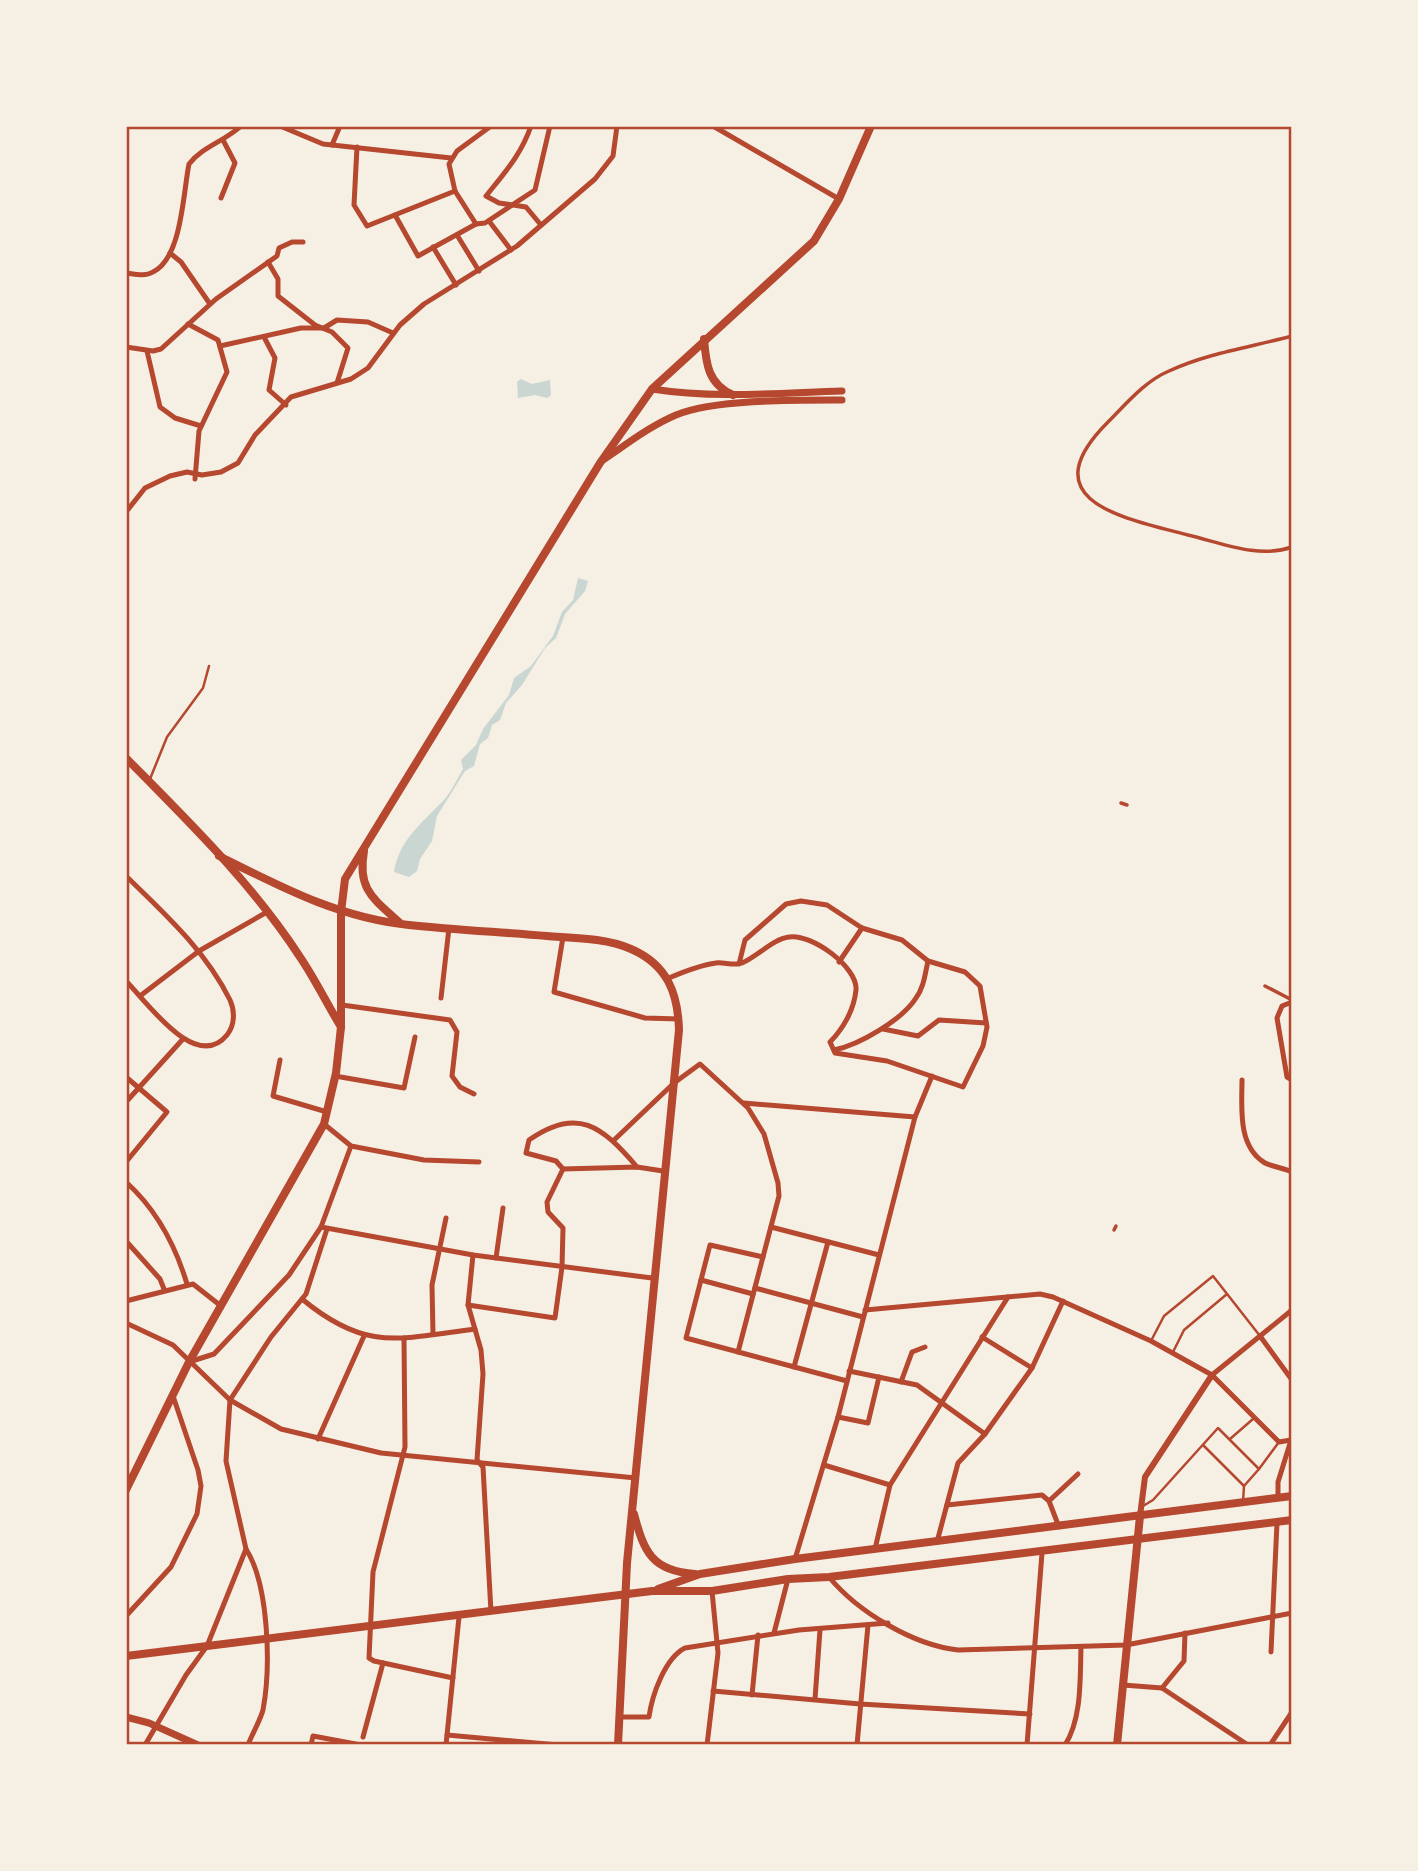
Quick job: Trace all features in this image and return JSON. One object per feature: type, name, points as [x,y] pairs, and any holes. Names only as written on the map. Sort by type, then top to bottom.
[{"type":"main road","points":[[126,1490],[189,1362],[324,1125],[335,1076],[341,1027],[341,912],[345,879],[600,463],[652,388],[814,241],[839,199],[871,126]]},
{"type":"main road","points":[[704,339],[709,374],[723,391],[733,395]]},
{"type":"main road","points":[[600,463],[657,424],[686,411],[842,396],[687,394],[652,388]]},
{"type":"main road","points":[[126,758],[219,856],[267,912],[300,956],[341,1027]]},
{"type":"main road","points":[[364,846],[360,872],[362,882],[374,900],[403,924]]},
{"type":"main road","points":[[219,856],[300,897],[341,912],[403,924],[591,939],[632,949],[669,978],[678,1002],[679,1019],[652,1278],[626,1594],[618,1745]]},
{"type":"main road","points":[[652,1591],[700,1574],[795,1559],[1059,1527],[1141,1512],[1292,1496]]},
{"type":"main road","points":[[633,1508],[642,1543],[654,1560],[669,1570],[700,1574]]},
{"type":"main road","points":[[1117,1745],[1136,1539],[1141,1512]]},
{"type":"main road","points":[[126,1656],[491,1614],[652,1591],[712,1591],[788,1579],[829,1577],[1042,1553],[1292,1520]]},
{"type":"main road","points":[[126,1717],[155,1726],[198,1745]]},
{"type":"street","points":[[126,273],[144,275],[154,272],[167,261],[176,241],[189,164],[196,155],[242,126]]},
{"type":"street","points":[[280,126],[305,139],[332,145],[451,158],[491,126]]},
{"type":"street","points":[[332,145],[340,126]]},
{"type":"street","points":[[531,126],[523,149],[513,166],[486,196],[526,208],[541,225]]},
{"type":"street","points":[[395,215],[418,256],[476,224],[489,221],[535,190],[550,126]]},
{"type":"street","points":[[126,512],[145,488],[170,476],[221,472],[237,463],[255,435],[291,397],[351,379],[368,368],[393,333],[424,304],[511,250],[609,164],[617,126]]},
{"type":"street","points":[[713,126],[839,199]]},
{"type":"street","points":[[221,198],[235,163],[223,140]]},
{"type":"street","points":[[358,147],[354,205],[367,226],[455,191]]},
{"type":"street","points":[[451,158],[450,174],[455,191],[476,224]]},
{"type":"street","points":[[489,221],[511,250]]},
{"type":"street","points":[[457,235],[479,271]]},
{"type":"street","points":[[126,347],[147,351],[161,349],[210,304],[277,256],[279,248],[292,242],[303,242]]},
{"type":"street","points":[[433,247],[456,285]]},
{"type":"street","points":[[170,253],[181,262],[210,304]]},
{"type":"street","points":[[268,262],[278,279],[278,296],[348,348],[337,383]]},
{"type":"street","points":[[220,346],[301,328],[324,328],[337,320],[368,322],[393,333]]},
{"type":"street","points":[[188,324],[218,340],[227,372],[201,426],[195,476]]},
{"type":"street","points":[[1292,336],[1204,357],[1166,372],[1138,391],[1090,440],[1079,459],[1076,478],[1080,489],[1104,508],[1135,521],[1266,553],[1292,547]]},
{"type":"street","points":[[264,337],[275,358],[269,390],[285,404]]},
{"type":"street","points":[[147,351],[160,407],[176,418],[201,426]]},
{"type":"street","points":[[1121,803],[1126,805]]},
{"type":"street","points":[[126,876],[199,951],[229,999],[234,1017],[227,1034],[213,1045],[204,1046],[183,1040],[126,981]]},
{"type":"street","points":[[669,978],[715,963],[739,964],[787,937],[804,937],[821,945],[839,962],[853,978],[856,988],[843,1028],[830,1042],[835,1053],[887,1061],[963,1087],[983,1046],[986,1023],[980,986],[965,972],[928,961],[902,940],[862,928],[827,905],[801,901],[786,904],[745,940],[739,964]]},
{"type":"street","points":[[140,996],[199,951],[267,912]]},
{"type":"street","points":[[441,998],[449,928]]},
{"type":"street","points":[[839,962],[862,928]]},
{"type":"street","points":[[563,937],[554,992],[645,1018],[679,1019]]},
{"type":"street","points":[[834,1050],[866,1040],[916,1000],[924,982],[928,961]]},
{"type":"street","points":[[1265,986],[1292,1001]]},
{"type":"street","points":[[1292,1001],[1282,1006],[1277,1018],[1287,1077],[1292,1080]]},
{"type":"street","points":[[342,1005],[444,1017],[454,1024],[457,1032],[452,1076],[460,1087],[474,1094]]},
{"type":"street","points":[[883,1029],[918,1036],[939,1020],[986,1023]]},
{"type":"street","points":[[335,1076],[404,1088],[415,1037]]},
{"type":"street","points":[[126,1102],[183,1040]]},
{"type":"street","points":[[280,1060],[273,1096],[327,1112]]},
{"type":"street","points":[[613,1141],[674,1083],[700,1064],[744,1103],[764,1134],[779,1196],[738,1352]]},
{"type":"street","points":[[795,1559],[838,1417],[915,1117],[932,1076]]},
{"type":"street","points":[[126,1077],[167,1112],[126,1162]]},
{"type":"street","points":[[1242,1080],[1242,1123],[1255,1153],[1266,1163],[1292,1172]]},
{"type":"street","points":[[744,1103],[915,1117]]},
{"type":"street","points":[[563,1169],[556,1161],[526,1153],[529,1140],[551,1125],[574,1120],[613,1141],[636,1167]]},
{"type":"street","points":[[324,1125],[351,1146],[424,1160],[479,1162]]},
{"type":"street","points":[[248,1745],[262,1711],[265,1638],[254,1562],[246,1549],[226,1461],[230,1400],[271,1337],[306,1294],[351,1146]]},
{"type":"street","points":[[563,1169],[636,1167],[663,1171]]},
{"type":"street","points":[[468,1305],[555,1318],[562,1267],[563,1228],[548,1212],[547,1202],[563,1169]]},
{"type":"street","points":[[126,1182],[152,1209],[166,1231],[187,1284]]},
{"type":"street","points":[[496,1258],[503,1208]]},
{"type":"street","points":[[433,1334],[431,1303],[446,1219]]},
{"type":"street","points":[[771,1227],[879,1255]]},
{"type":"street","points":[[324,1228],[473,1255],[652,1278]]},
{"type":"street","points":[[189,1362],[214,1354],[289,1275],[324,1228]]},
{"type":"street","points":[[126,1241],[164,1289]]},
{"type":"street","points":[[794,1367],[828,1242]]},
{"type":"street","points":[[763,1257],[710,1245],[686,1338],[847,1381]]},
{"type":"street","points":[[473,1255],[468,1305],[483,1374],[477,1460],[483,1467],[491,1614]]},
{"type":"street","points":[[701,1280],[863,1317]]},
{"type":"street","points":[[126,1301],[164,1289],[192,1284],[221,1306]]},
{"type":"street","points":[[865,1310],[1040,1294],[1063,1301],[1151,1341],[1212,1375],[1279,1442],[1291,1443],[1278,1482],[1278,1498]]},
{"type":"street","points":[[875,1549],[890,1485],[1008,1297]]},
{"type":"street","points":[[302,1299],[338,1327],[365,1336],[404,1338],[475,1329]]},
{"type":"street","points":[[937,1542],[958,1463],[985,1434],[1032,1368],[1063,1301]]},
{"type":"street","points":[[1141,1512],[1145,1477],[1212,1375],[1292,1310]]},
{"type":"street","points":[[126,1323],[173,1345],[230,1400],[281,1429],[403,1455],[477,1460],[636,1478]]},
{"type":"street","points":[[318,1439],[365,1336]]},
{"type":"street","points":[[1260,1336],[1292,1380]]},
{"type":"street","points":[[982,1337],[1032,1368]]},
{"type":"street","points":[[404,1338],[403,1455],[379,1546],[369,1627],[369,1658],[453,1678]]},
{"type":"street","points":[[901,1382],[912,1352],[925,1347]]},
{"type":"street","points":[[849,1371],[918,1385],[985,1434]]},
{"type":"street","points":[[838,1417],[868,1423],[879,1377]]},
{"type":"street","points":[[126,1616],[171,1567],[197,1514],[201,1486],[198,1470],[173,1396]]},
{"type":"street","points":[[824,1465],[890,1485]]},
{"type":"street","points":[[1049,1502],[1078,1474]]},
{"type":"street","points":[[947,1505],[1034,1493],[1042,1495],[1049,1502],[1059,1527]]},
{"type":"street","points":[[1271,1653],[1277,1523]]},
{"type":"street","points":[[145,1745],[207,1646],[246,1549]]},
{"type":"street","points":[[1027,1745],[1042,1553]]},
{"type":"street","points":[[829,1577],[840,1590],[913,1640],[936,1648],[1036,1650],[1126,1645],[1292,1613]]},
{"type":"street","points":[[774,1633],[788,1579]]},
{"type":"street","points":[[707,1745],[718,1641],[712,1591]]},
{"type":"street","points":[[446,1745],[459,1617]]},
{"type":"street","points":[[620,1717],[649,1717],[651,1700],[676,1652],[718,1641],[758,1635],[888,1623]]},
{"type":"street","points":[[857,1745],[868,1625]]},
{"type":"street","points":[[815,1699],[820,1630]]},
{"type":"street","points":[[1162,1688],[1184,1661],[1185,1633]]},
{"type":"street","points":[[752,1695],[758,1635]]},
{"type":"street","points":[[1065,1745],[1077,1703],[1081,1647]]},
{"type":"street","points":[[363,1737],[383,1663]]},
{"type":"street","points":[[1123,1685],[1162,1688],[1248,1745]]},
{"type":"street","points":[[713,1691],[860,1704],[1030,1714]]},
{"type":"street","points":[[1270,1745],[1292,1712]]},
{"type":"street","points":[[447,1735],[558,1745]]},
{"type":"street","points":[[311,1745],[313,1736],[361,1745]]},
{"type":"lane","points":[[149,782],[167,737],[203,688],[209,666]]},
{"type":"lane","points":[[1151,1341],[1164,1316],[1213,1276],[1260,1336]]},
{"type":"lane","points":[[1173,1352],[1184,1330],[1227,1294]]},
{"type":"lane","points":[[1230,1439],[1251,1418],[1259,1421]]},
{"type":"lane","points":[[1141,1512],[1218,1428],[1259,1469]]},
{"type":"lane","points":[[1243,1502],[1244,1486],[1279,1442]]},
{"type":"lane","points":[[1203,1445],[1244,1486]]},
{"type":"shaded area","points":[[521,379],[532,384],[550,380],[551,395],[547,398],[535,395],[518,398],[517,382]]},
{"type":"shaded area","points":[[578,578],[588,581],[585,591],[565,614],[556,638],[545,648],[522,685],[506,703],[500,720],[492,725],[488,738],[480,744],[474,766],[465,771],[437,816],[432,841],[420,859],[417,871],[409,877],[394,872],[406,841],[448,794],[463,769],[461,760],[476,745],[483,729],[509,695],[514,678],[531,666],[553,636],[562,612],[573,600]]}]
